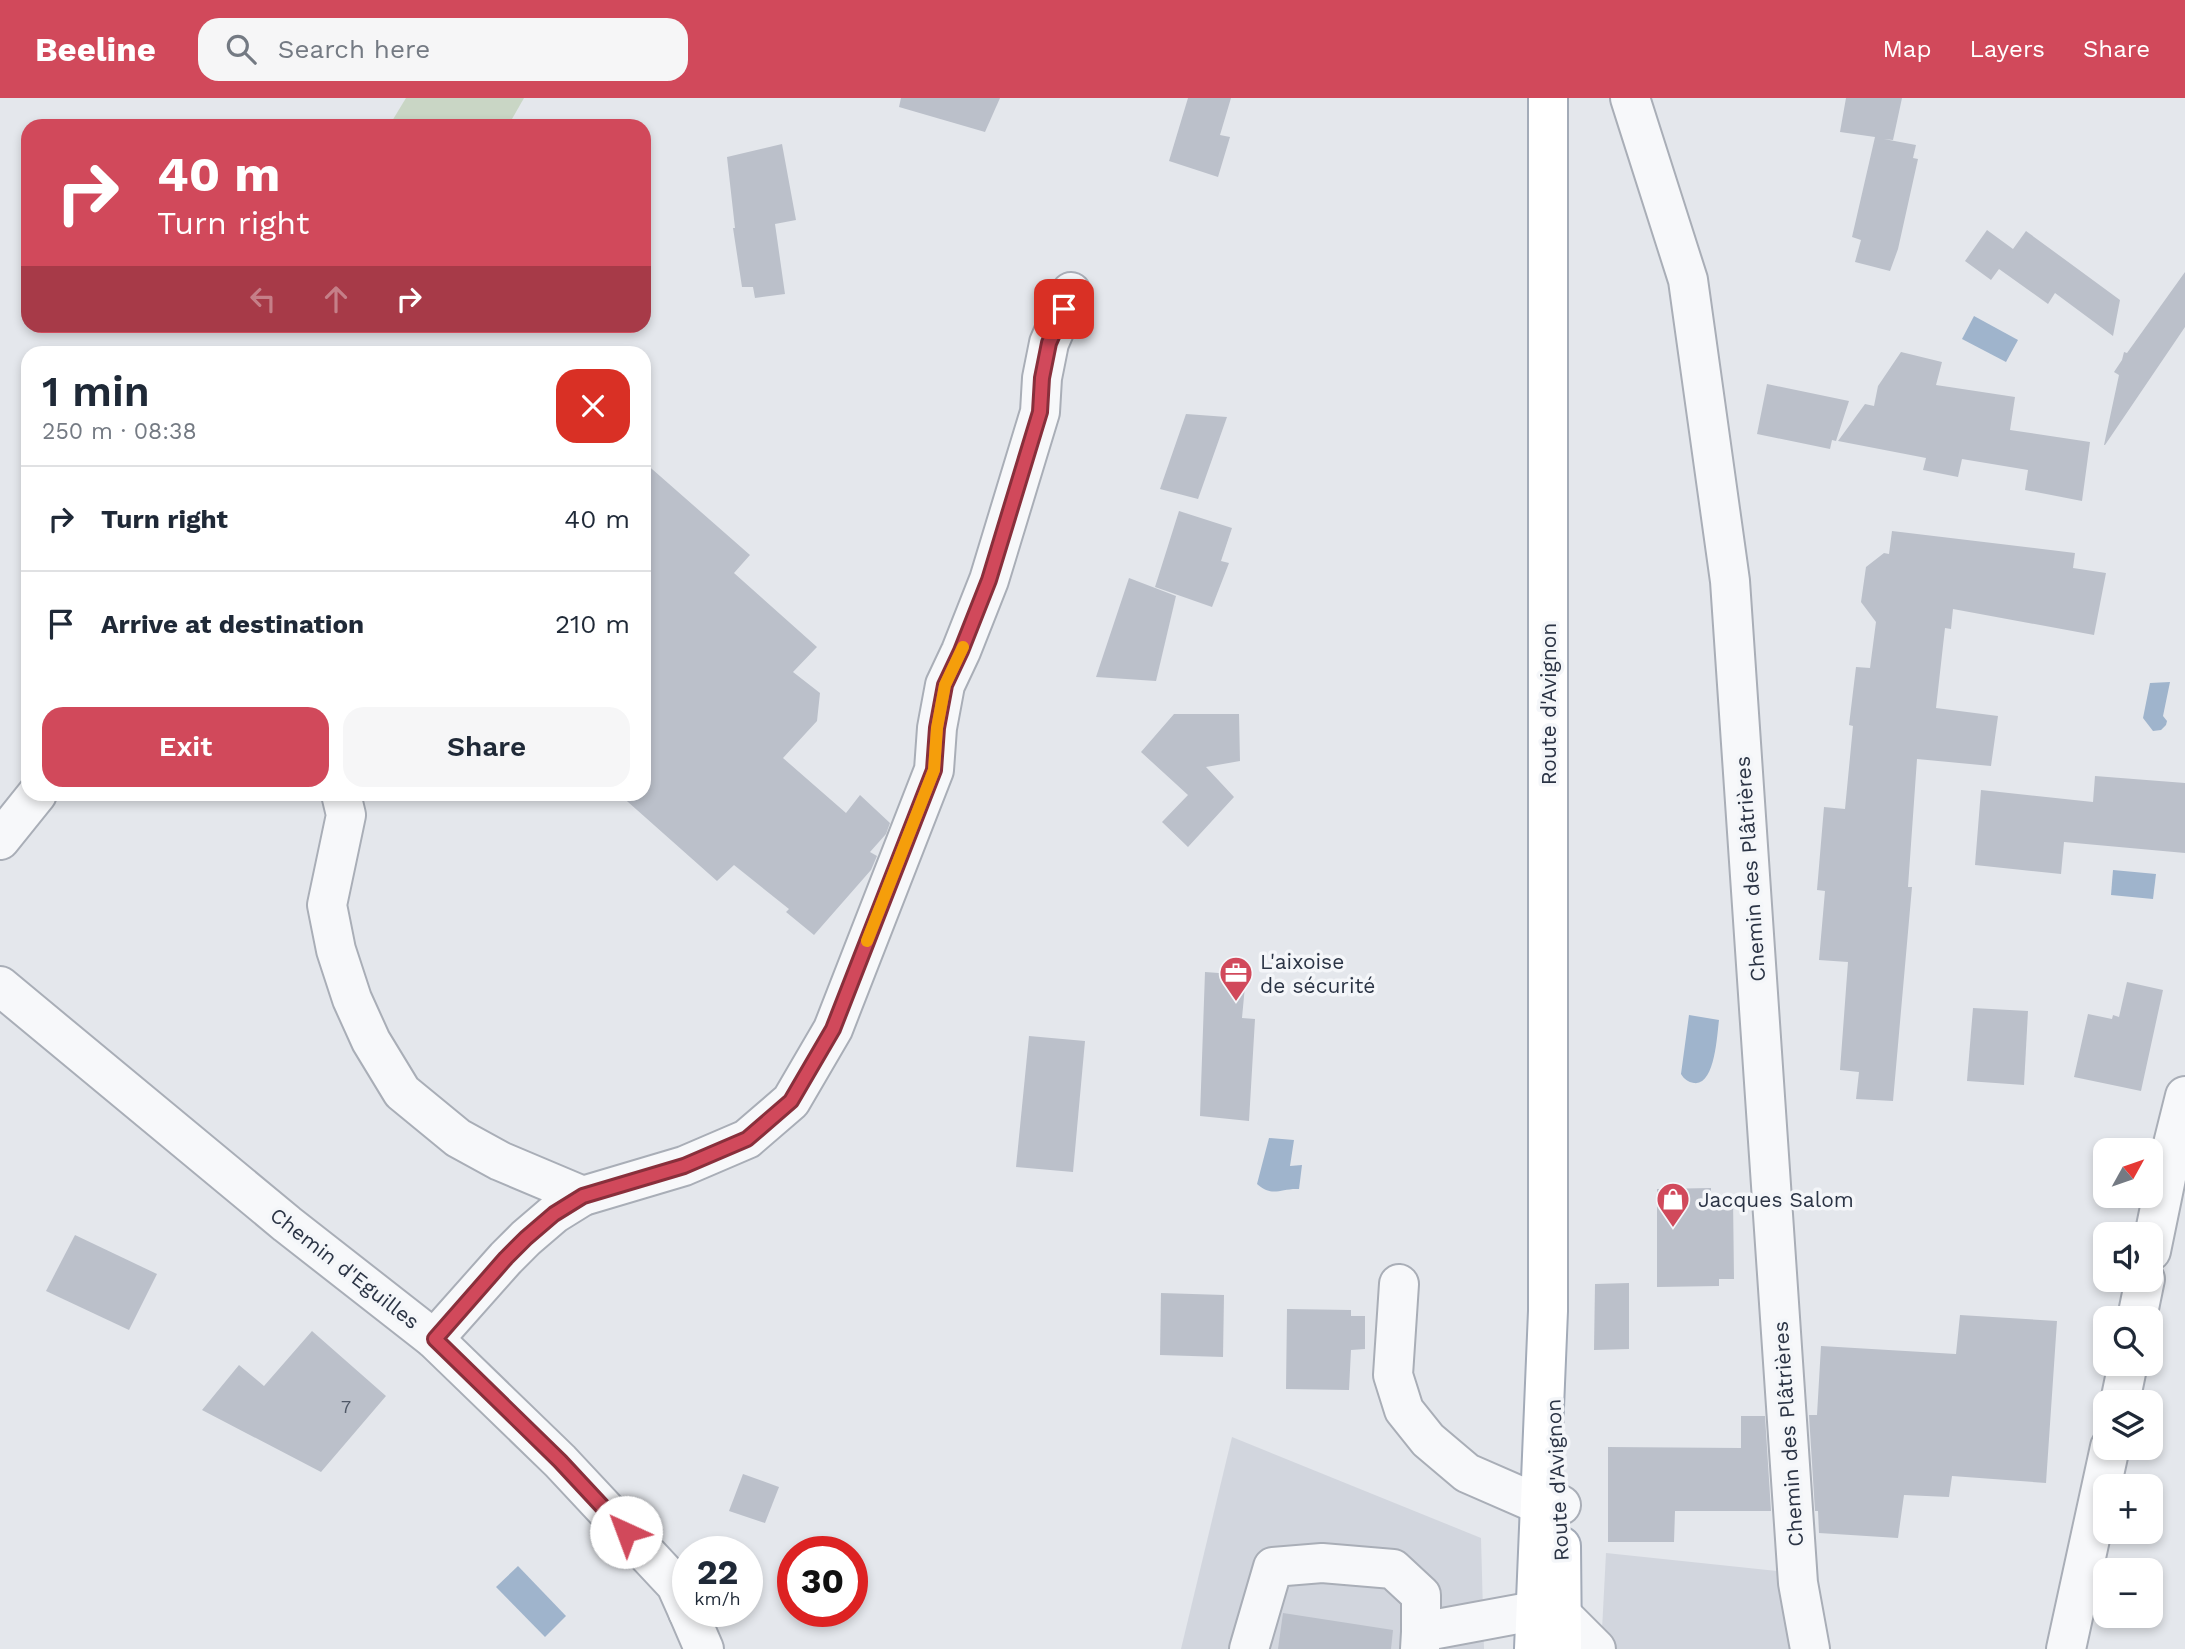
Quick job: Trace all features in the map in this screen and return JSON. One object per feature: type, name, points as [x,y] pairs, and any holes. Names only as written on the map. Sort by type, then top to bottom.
[{"type":"main road","name":"Route d'Avignon","points":[[1534,1649],[1553,1625],[1548,1311],[1548,98]]},
{"type":"street","name":"Chemin des Plâtrières","points":[[1630,98],[1688,280],[1730,581],[1798,1583],[1810,1649]]},
{"type":"street","points":[[435,1339],[526,1238],[554,1214],[583,1196],[684,1166],[747,1139],[791,1101],[833,1029],[934,770],[937,728],[945,685],[989,580],[1040,412],[1042,378],[1049,343],[1071,292]]},
{"type":"street","points":[[0,840],[31,801]]},
{"type":"street","points":[[343,801],[346,815],[327,905],[336,950],[371,1041],[402,1092],[458,1138],[500,1161],[583,1196]]},
{"type":"street","name":"Chemin d'Eguilles","points":[[0,986],[287,1224],[435,1339],[560,1461],[672,1581]]},
{"type":"street","points":[[2157,1222],[2185,1096]]},
{"type":"street","points":[[1399,1284],[1393,1375],[1404,1410],[1427,1440],[1467,1473],[1550,1505]]},
{"type":"street","points":[[2066,1649],[2107,1460]]},
{"type":"street","points":[[1249,1649],[1273,1567],[1322,1563],[1393,1569],[1421,1595],[1421,1641],[1553,1625],[1596,1649]]},
{"type":"street","name":"Chemin d'Eguilles","points":[[694,1627],[704,1649]]},
{"type":"shaded area","points":[[1232,1437],[1481,1538],[1484,1649],[1181,1649]]},
{"type":"shaded area","points":[[1606,1553],[1777,1571],[1790,1649],[1601,1649]]},
{"type":"green space","points":[[406,98],[524,98],[512,119],[393,119]]},
{"type":"water","points":[[1974,316],[2018,340],[2006,362],[1962,339]]},
{"type":"water","points":[[2170,682],[2163,716],[2167,721],[2166,725],[2161,730],[2153,731],[2143,718],[2150,683]]},
{"type":"water","points":[[2113,870],[2156,874],[2153,899],[2111,895]]},
{"type":"water","points":[[1689,1015],[1719,1020],[1711,1068],[1701,1082],[1694,1083],[1681,1074]]},
{"type":"water","points":[[1269,1138],[1294,1140],[1290,1166],[1302,1165],[1299,1189],[1268,1191],[1257,1184]]},
{"type":"water","points":[[518,1566],[566,1616],[545,1637],[496,1587]]},
{"type":"building","points":[[901,98],[1000,98],[985,132],[899,107]]},
{"type":"building","points":[[1188,98],[1231,98],[1220,135],[1230,137],[1218,177],[1169,161]]},
{"type":"building","points":[[1846,98],[1902,98],[1893,140],[1884,139],[1916,145],[1913,158],[1918,159],[1898,249],[1890,271],[1855,262],[1861,240],[1852,237],[1875,137],[1840,132]]},
{"type":"building","points":[[782,144],[796,220],[775,224],[785,294],[755,298],[753,287],[742,287],[733,228],[727,157]]},
{"type":"building","points":[[1987,230],[2013,249],[2026,231],[2120,300],[2113,336],[2055,293],[2048,304],[1999,269],[1991,280],[1965,261]]},
{"type":"building","points":[[2185,272],[2185,327],[2104,445],[2119,375],[2114,372],[2124,352],[2127,353]]},
{"type":"building","points":[[1901,352],[1942,362],[1936,385],[2015,397],[2010,430],[2090,442],[2082,501],[2025,490],[2028,470],[1962,459],[1958,477],[1923,470],[1926,458],[1838,441],[1865,404],[1874,406],[1878,386]]},
{"type":"building","points":[[1767,384],[1849,401],[1836,441],[1832,440],[1830,449],[1757,434]]},
{"type":"building","points":[[1186,414],[1227,417],[1198,499],[1160,489]]},
{"type":"building","points":[[651,468],[750,555],[734,573],[817,647],[793,672],[820,693],[817,721],[783,758],[846,813],[860,795],[890,823],[886,834],[870,852],[877,856],[871,870],[814,935],[786,912],[789,909],[734,865],[717,881],[627,801],[651,801]]},
{"type":"building","points":[[1179,511],[1232,528],[1221,561],[1229,563],[1212,607],[1155,587]]},
{"type":"building","points":[[1892,531],[2075,553],[2073,568],[2106,573],[2094,635],[1953,609],[1951,629],[1945,628],[1936,708],[1998,716],[1991,766],[1917,759],[1908,887],[1912,887],[1893,1101],[1856,1099],[1859,1072],[1840,1070],[1848,962],[1819,960],[1825,891],[1817,890],[1824,807],[1845,809],[1853,726],[1849,725],[1856,667],[1870,668],[1876,622],[1861,602],[1866,567],[1884,553],[1889,554]]},
{"type":"building","points":[[1129,578],[1176,596],[1156,681],[1096,677]]},
{"type":"building","points":[[1174,714],[1239,714],[1240,761],[1206,767],[1234,797],[1188,847],[1162,822],[1188,795],[1141,752]]},
{"type":"building","points":[[2095,776],[2185,783],[2185,853],[2064,842],[2061,874],[1975,865],[1981,790],[2093,802]]},
{"type":"building","points":[[1205,972],[1246,975],[1242,1018],[1255,1019],[1249,1121],[1200,1116]]},
{"type":"building","points":[[2127,982],[2163,990],[2141,1091],[2074,1077],[2088,1014],[2112,1019],[2113,1015],[2119,1017]]},
{"type":"building","points":[[1973,1008],[2028,1011],[2024,1085],[1967,1081]]},
{"type":"building","points":[[1029,1036],[1085,1041],[1073,1172],[1016,1167]]},
{"type":"building","points":[[1711,1188],[1711,1198],[1733,1197],[1734,1279],[1719,1279],[1719,1286],[1657,1287],[1657,1189]]},
{"type":"building","points":[[75,1235],[157,1274],[129,1330],[46,1291]]},
{"type":"building","points":[[1629,1283],[1629,1349],[1594,1350],[1595,1284]]},
{"type":"building","points":[[1161,1293],[1224,1295],[1223,1357],[1160,1355]]},
{"type":"building","points":[[1287,1309],[1351,1310],[1351,1316],[1365,1316],[1365,1349],[1351,1350],[1349,1390],[1286,1389]]},
{"type":"building","points":[[1960,1315],[2057,1321],[2046,1483],[1952,1476],[1949,1497],[1904,1495],[1898,1538],[1819,1533],[1818,1511],[1815,1511],[1809,1415],[1817,1415],[1821,1346],[1956,1354]]},
{"type":"building","points":[[312,1331],[386,1396],[321,1472],[202,1410],[239,1365],[264,1386]]},
{"type":"building","points":[[1741,1416],[1765,1416],[1771,1511],[1675,1511],[1674,1542],[1608,1542],[1608,1447],[1741,1448]]},
{"type":"building","points":[[743,1474],[779,1487],[765,1523],[729,1511]]},
{"type":"building","points":[[1283,1613],[1393,1630],[1391,1649],[1278,1649]]},
{"type":"slow traffic","points":[[867,941],[934,770],[937,728],[945,685],[963,647]]},
{"type":"place","name":"L'aixoise de sécurité","points":[[1236,1003]]},
{"type":"place","name":"Jacques Salom","points":[[1673,1229]]},
{"type":"route","points":[[626,1532],[560,1461],[435,1339],[506,1258],[554,1214],[583,1196],[684,1166],[747,1139],[791,1101],[833,1029],[934,770],[937,728],[945,685],[989,580],[1040,412],[1042,378],[1049,343],[1064,309]]}]
